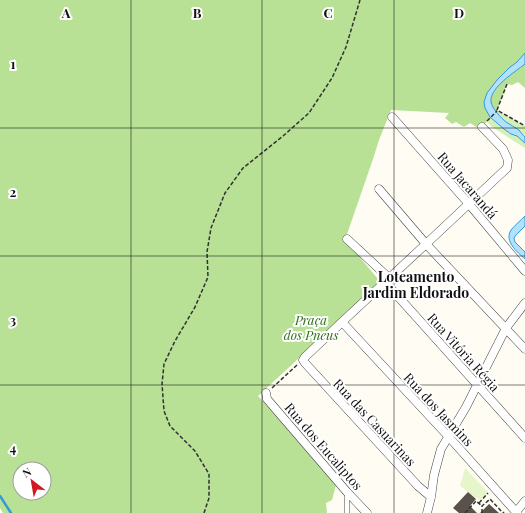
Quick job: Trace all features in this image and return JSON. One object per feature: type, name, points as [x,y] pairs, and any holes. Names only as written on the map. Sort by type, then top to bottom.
[{"type":"street","name":"Rua Jacarandá","points":[[392,117],[525,270]]},
{"type":"street","points":[[303,360],[507,168],[508,160],[503,149],[483,126]]},
{"type":"street","points":[[379,189],[426,244],[525,349]]},
{"type":"street","name":"Rua Vitória Régia","points":[[347,240],[387,280],[525,438]]},
{"type":"street","points":[[427,513],[437,461],[442,449],[506,328],[525,303]]},
{"type":"street","name":"Rua dos Jasmins","points":[[342,322],[449,437],[514,510]]},
{"type":"street","name":"Rua das Casuarinas","points":[[303,360],[412,481],[431,497]]},
{"type":"street","name":"Rua dos Eucaliptos","points":[[266,393],[267,399],[367,513]]},
{"type":"street","points":[[514,510],[525,501]]},
{"type":"lane","points":[[347,492],[347,513]]},
{"type":"path","points":[[204,513],[209,498],[208,474],[196,451],[170,426],[164,412],[162,384],[164,364],[175,341],[196,308],[208,277],[207,252],[211,228],[225,193],[243,168],[309,113],[332,78],[343,53],[360,0]]},
{"type":"path","points":[[483,126],[497,110],[507,84]]},
{"type":"path","points":[[497,110],[525,126]]},
{"type":"path","points":[[266,393],[303,360]]},
{"type":"path","points":[[479,503],[494,487]]},
{"type":"path","points":[[482,506],[490,499],[503,513],[514,510]]},
{"type":"path","points":[[465,513],[476,501],[482,506],[482,513]]},
{"type":"green space","name":"Praça dos Pneus","points":[[0,0],[525,0],[525,88],[518,82],[512,85],[507,84],[497,110],[482,127],[478,128],[470,123],[464,127],[456,122],[452,124],[445,118],[449,113],[391,110],[379,140],[345,240],[384,286],[308,359],[299,358],[258,396],[293,433],[336,485],[332,500],[326,503],[327,513],[3,513],[0,508]]},
{"type":"green space","points":[[497,110],[525,126],[525,148],[492,127],[487,122]]},
{"type":"green space","points":[[465,468],[488,492],[480,500],[460,486]]},
{"type":"water","points":[[525,53],[525,64],[498,86],[491,97],[491,102],[495,110],[502,118],[519,130],[525,137],[525,143],[517,136],[504,129],[490,117],[485,108],[484,102],[487,93],[497,80]]},
{"type":"water","points":[[525,216],[525,226],[514,238],[515,242],[525,252],[525,259],[512,246],[509,234],[516,224]]},
{"type":"building","points":[[468,492],[476,499],[470,506],[477,513],[459,513],[453,508]]},
{"type":"building","points":[[489,504],[499,513],[480,513]]},
{"type":"waterway","points":[[0,496],[11,513]]},
{"type":"district","name":"Loteamento Jardim Eldorado","points":[[416,284]]}]
